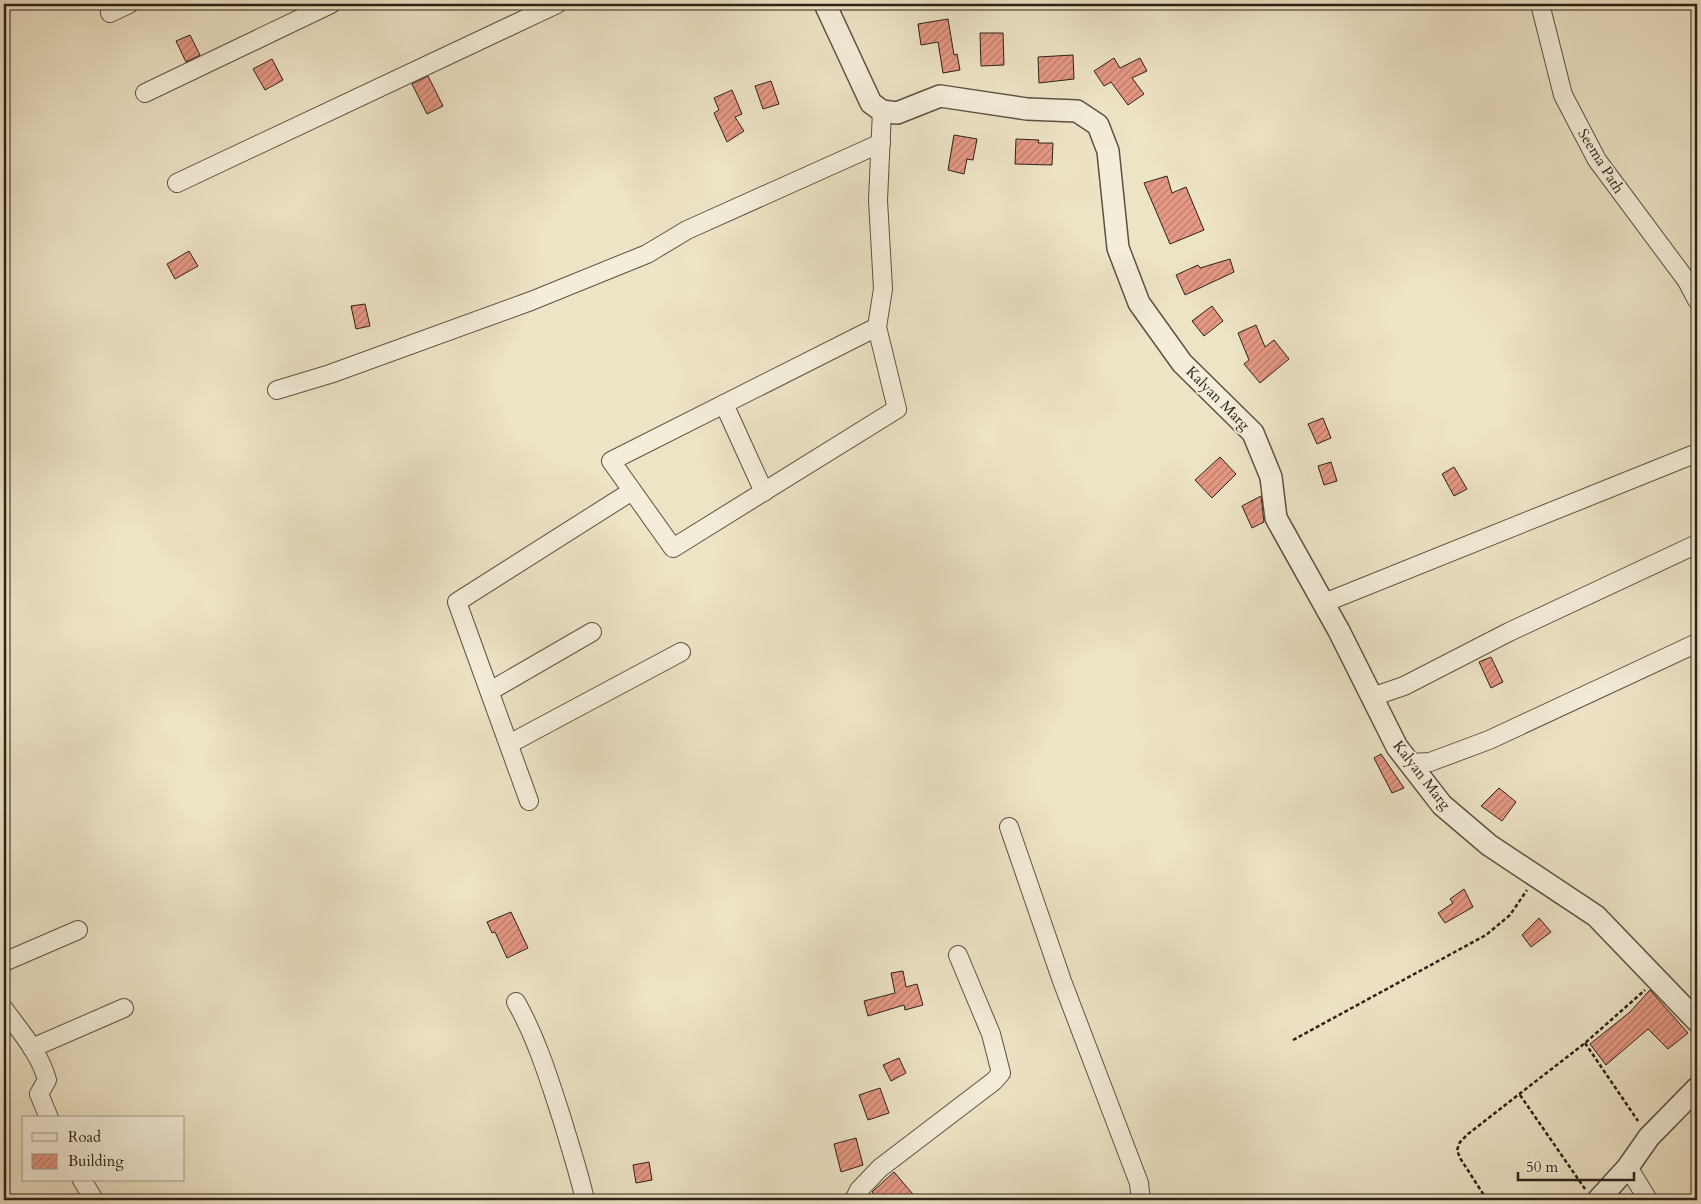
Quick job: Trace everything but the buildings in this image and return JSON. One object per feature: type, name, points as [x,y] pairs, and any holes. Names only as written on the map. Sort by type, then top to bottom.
[{"type":"street","points":[[110,14],[129,4]]},
{"type":"street","points":[[145,93],[332,4]]},
{"type":"street","points":[[176,183],[557,4]]},
{"type":"street","points":[[825,4],[871,103],[882,111],[878,200],[883,290],[877,327],[897,409],[673,548],[611,461],[877,327]]},
{"type":"street","name":"Seema Path","points":[[1540,4],[1563,95],[1597,160],[1688,280],[1697,300]]},
{"type":"street","name":"Kalyan Marg","points":[[882,111],[897,113],[940,96],[1027,108],[1077,110],[1098,124],[1108,151],[1118,248],[1139,303],[1182,362],[1253,433],[1271,477],[1276,518],[1324,603],[1397,747],[1442,805],[1489,845],[1596,916],[1697,1022]]},
{"type":"street","points":[[277,390],[330,374],[531,301],[647,254],[687,230],[881,143]]},
{"type":"street","points":[[724,404],[764,492]]},
{"type":"street","points":[[1324,603],[1697,453]]},
{"type":"street","points":[[530,801],[457,602],[632,491]]},
{"type":"street","points":[[1372,698],[1404,686],[1509,632],[1697,544]]},
{"type":"street","points":[[490,691],[592,632]]},
{"type":"street","points":[[1410,763],[1430,762],[1489,740],[1697,643]]},
{"type":"street","points":[[509,744],[681,652]]},
{"type":"street","points":[[1009,827],[1062,981],[1139,1183],[1141,1200]]},
{"type":"street","points":[[4,962],[78,930]]},
{"type":"street","points":[[854,1200],[859,1190],[880,1168],[994,1081],[1001,1073],[991,1034],[958,954]]},
{"type":"street","points":[[516,1002],[529,1025],[548,1075],[581,1178],[585,1200]]},
{"type":"street","points":[[32,1048],[124,1008]]},
{"type":"street","points":[[4,1009],[32,1048],[47,1080],[39,1094],[48,1116]]},
{"type":"street","points":[[1592,1196],[1628,1167],[1649,1137],[1697,1088]]},
{"type":"street","points":[[1628,1167],[1648,1200]]},
{"type":"street","points":[[83,1182],[94,1200]]},
{"type":"path","points":[[1293,1040],[1486,935],[1510,914],[1537,876]]},
{"type":"path","points":[[1487,1200],[1457,1150],[1460,1142],[1585,1043],[1657,980]]},
{"type":"path","points":[[1585,1043],[1649,1137]]},
{"type":"path","points":[[1520,1095],[1592,1196]]}]
